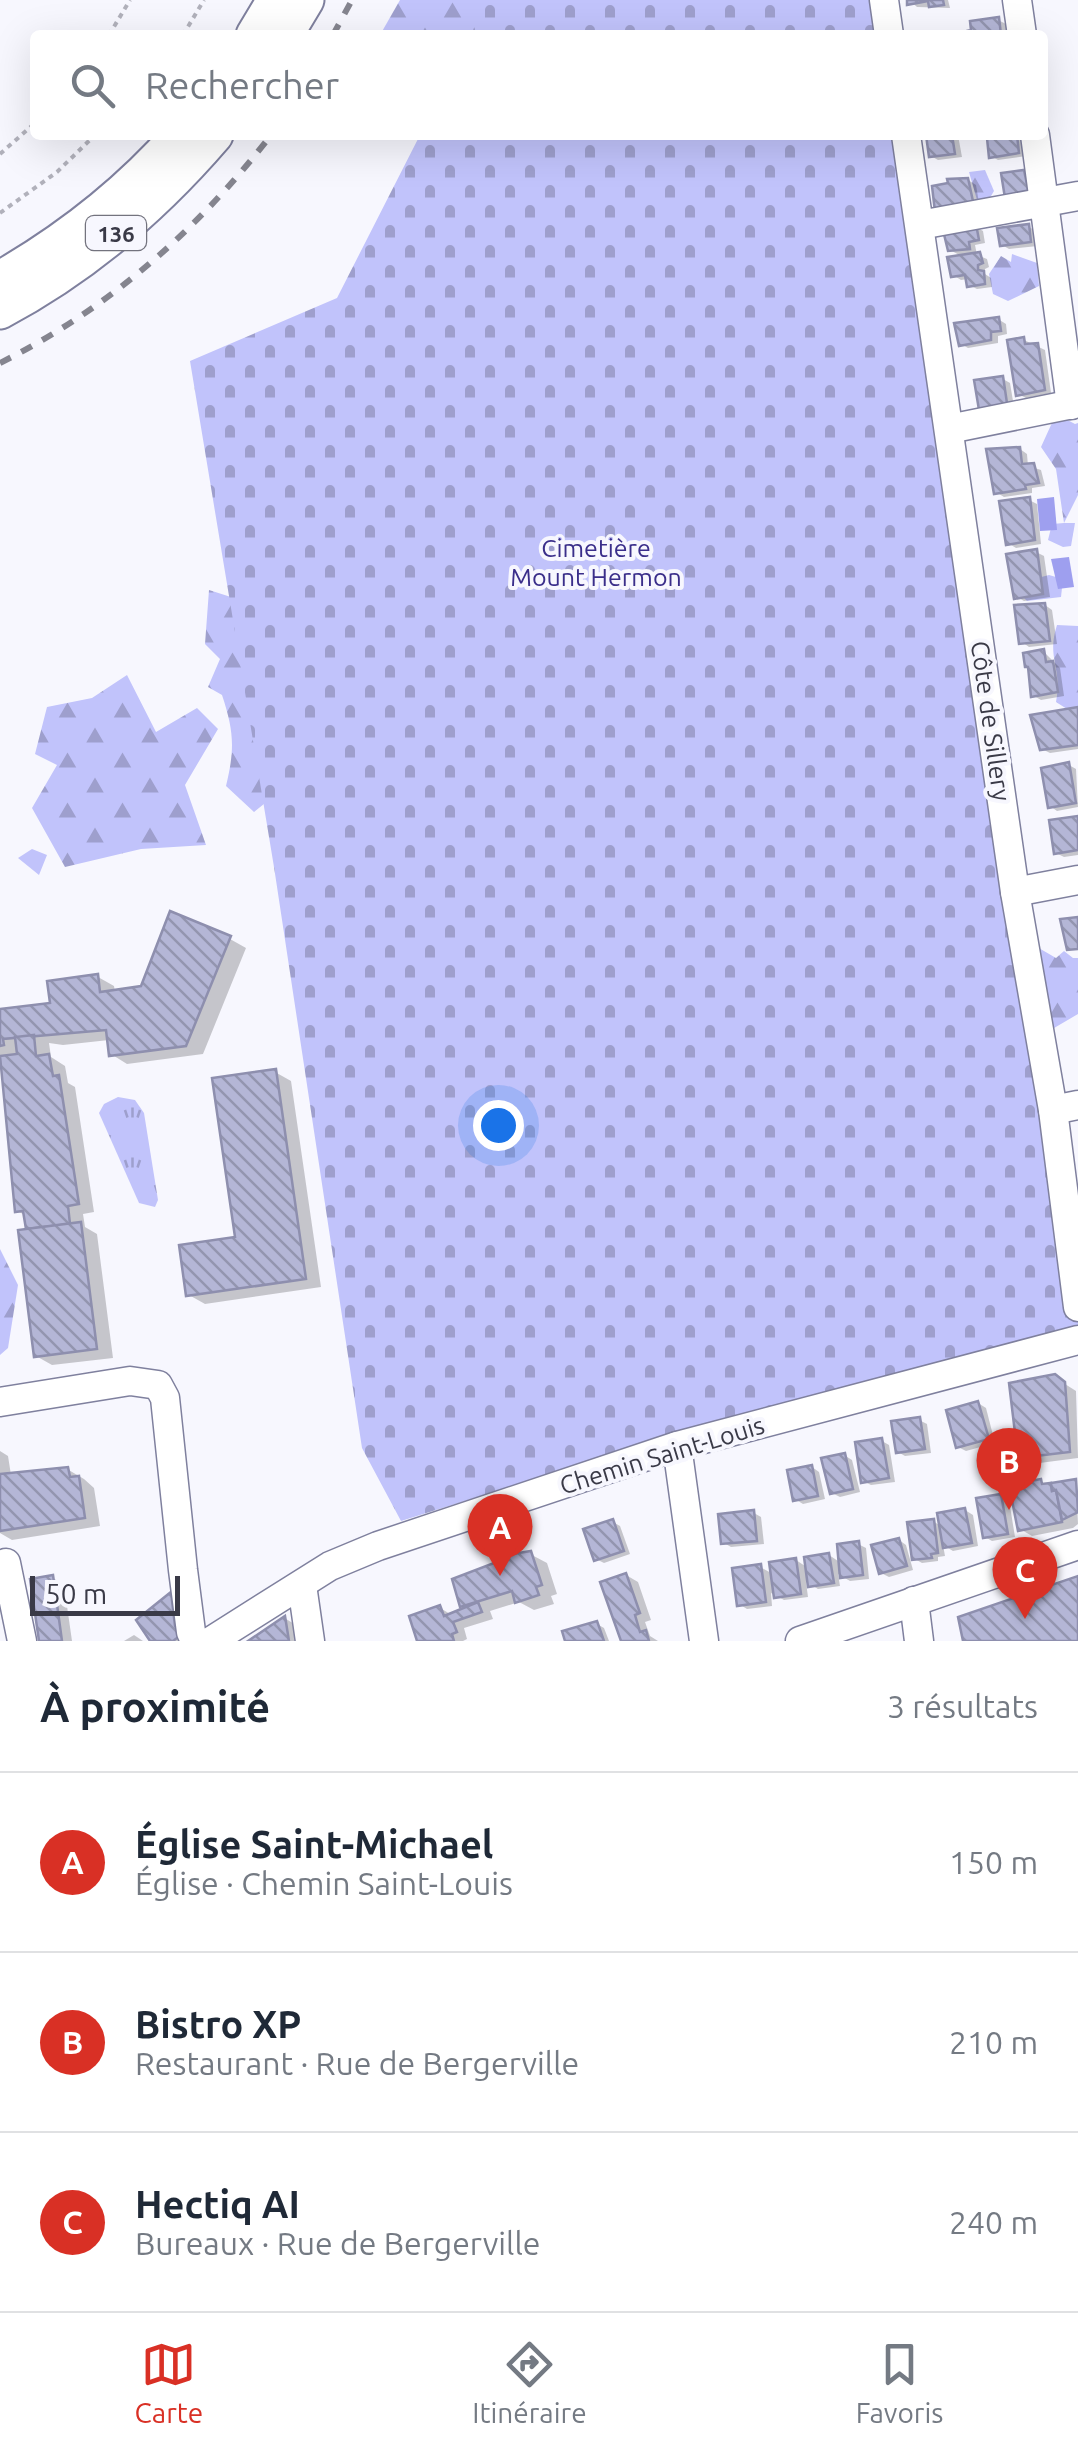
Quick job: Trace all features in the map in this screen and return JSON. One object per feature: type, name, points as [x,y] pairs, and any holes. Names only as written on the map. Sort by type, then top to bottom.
[{"type":"main road","points":[[257,30],[275,0]]},
{"type":"main road","points":[[288,30],[306,0]]},
{"type":"main road","name":"136","points":[[0,279],[54,247],[116,200],[174,140]]},
{"type":"main road","name":"136","points":[[0,312],[90,255],[139,214],[210,140]]},
{"type":"street","points":[[884,0],[889,30]]},
{"type":"street","points":[[1017,0],[1021,30]]},
{"type":"street","name":"Côte de Sillery","points":[[907,140],[1015,892],[1065,1107],[1078,1307]]},
{"type":"street","points":[[949,429],[1074,404],[1036,140]]},
{"type":"street","points":[[920,225],[1078,196]]},
{"type":"street","points":[[1015,892],[1078,880]]},
{"type":"street","name":"Chemin Saint-Louis","points":[[211,1641],[330,1566],[378,1546],[676,1446],[1078,1340]]},
{"type":"street","points":[[0,1402],[130,1380],[158,1385],[165,1398],[183,1570],[195,1641]]},
{"type":"street","points":[[676,1446],[704,1641]]},
{"type":"street","points":[[800,1641],[1078,1545]]},
{"type":"street","points":[[6,1563],[22,1641]]},
{"type":"street","points":[[302,1585],[310,1641]]},
{"type":"street","points":[[914,1601],[919,1641]]},
{"type":"path","points":[[112,30],[130,0]]},
{"type":"path","points":[[186,30],[204,0]]},
{"type":"path","points":[[0,154],[30,127]]},
{"type":"path","points":[[0,214],[56,172],[90,140]]},
{"type":"green space","points":[[400,0],[697,0],[832,30],[383,30]]},
{"type":"green space","points":[[514,0],[886,0],[890,30],[473,30],[484,4]]},
{"type":"green space","name":"Cimetière Mount Hermon","points":[[417,140],[906,140],[1078,1307],[1078,1339],[674,1435],[401,1521],[362,1448],[274,867],[190,361],[337,298]]},
{"type":"green space","points":[[985,170],[994,191],[988,201],[977,200],[969,172]]},
{"type":"green space","points":[[1012,254],[1037,263],[1039,286],[1008,301],[993,294],[989,274],[1001,256],[1011,262]]},
{"type":"green space","points":[[1056,414],[1078,423],[1078,495],[1064,523],[1056,469],[1041,447]]},
{"type":"green space","points":[[1075,523],[1071,546],[1048,540],[1052,524]]},
{"type":"green space","points":[[1049,575],[1063,579],[1061,597],[1027,601],[1019,593],[1030,580]]},
{"type":"green space","points":[[209,590],[259,606],[280,791],[254,812],[226,786],[232,740],[222,695],[208,687],[220,659],[205,644]]},
{"type":"green space","points":[[1057,625],[1078,626],[1078,716],[1056,702],[1058,681],[1053,646]]},
{"type":"green space","points":[[127,675],[156,732],[197,708],[218,729],[185,785],[206,845],[141,849],[65,867],[32,808],[57,765],[35,754],[47,707],[92,698]]},
{"type":"green space","points":[[32,849],[47,855],[39,875],[18,858]]},
{"type":"green space","points":[[1008,930],[1056,958],[1064,951],[1078,958],[1078,1014],[1049,1031]]},
{"type":"green space","points":[[118,1097],[135,1100],[144,1113],[158,1200],[155,1207],[139,1203],[99,1113],[104,1104]]},
{"type":"green space","points":[[0,1249],[18,1285],[8,1348],[0,1355]]},
{"type":"shaded area","points":[[1054,497],[1057,530],[1040,531],[1037,499]]},
{"type":"shaded area","points":[[1069,557],[1074,587],[1058,589],[1051,559]]},
{"type":"building","points":[[907,0],[943,0],[944,5],[929,7],[928,1],[907,5]]},
{"type":"building","points":[[999,17],[1000,30],[971,30],[970,21]]},
{"type":"building","points":[[927,140],[953,140],[955,154],[929,157]]},
{"type":"building","points":[[987,140],[1018,140],[1019,153],[989,158]]},
{"type":"building","points":[[1024,170],[1029,194],[1005,198],[1001,173]]},
{"type":"building","points":[[968,178],[974,206],[935,212],[932,186],[948,183],[947,179]]},
{"type":"building","points":[[976,224],[979,240],[969,242],[970,249],[948,251],[943,230]]},
{"type":"building","points":[[1029,224],[1031,242],[1000,246],[997,228]]},
{"type":"building","points":[[980,252],[983,263],[978,270],[984,271],[985,284],[967,287],[965,275],[951,277],[947,257]]},
{"type":"building","points":[[999,317],[1001,331],[991,332],[991,340],[959,346],[954,323]]},
{"type":"building","points":[[1024,337],[1025,344],[1038,343],[1045,390],[1016,396],[1007,340]]},
{"type":"building","points":[[1003,376],[1008,410],[980,416],[974,380]]},
{"type":"building","points":[[1020,447],[1022,464],[1034,463],[1039,483],[994,494],[986,449]]},
{"type":"building","points":[[1030,497],[1035,540],[1006,545],[999,501]]},
{"type":"building","points":[[1037,549],[1043,594],[1014,599],[1006,554]]},
{"type":"building","points":[[1045,603],[1050,641],[1019,644],[1014,605]]},
{"type":"building","points":[[1044,649],[1046,662],[1053,661],[1058,692],[1031,697],[1023,653]]},
{"type":"building","points":[[1078,707],[1078,745],[1040,750],[1030,715]]},
{"type":"building","points":[[1069,762],[1076,803],[1048,808],[1041,768]]},
{"type":"building","points":[[1078,816],[1078,850],[1054,854],[1049,820]]},
{"type":"building","points":[[170,911],[231,936],[186,1046],[109,1056],[106,1030],[3,1039],[4,1045],[0,1046],[0,1009],[50,1003],[47,981],[98,974],[100,992],[141,986]]},
{"type":"building","points":[[1078,917],[1078,949],[1067,950],[1060,919]]},
{"type":"building","points":[[34,1035],[36,1056],[49,1054],[53,1076],[59,1075],[79,1204],[68,1206],[70,1224],[26,1229],[23,1211],[15,1212],[0,1056],[17,1054],[15,1037]]},
{"type":"building","points":[[276,1069],[306,1279],[186,1296],[179,1245],[235,1237],[212,1078]]},
{"type":"building","points":[[81,1222],[97,1349],[34,1357],[18,1230]]},
{"type":"building","points":[[1055,1374],[1065,1382],[1070,1452],[1018,1458],[1009,1383]]},
{"type":"building","points":[[978,1401],[989,1439],[956,1448],[946,1410]]},
{"type":"building","points":[[920,1417],[925,1449],[896,1453],[891,1421]]},
{"type":"building","points":[[882,1438],[889,1478],[861,1483],[855,1442]]},
{"type":"building","points":[[845,1453],[853,1489],[830,1494],[821,1458]]},
{"type":"building","points":[[812,1465],[818,1496],[793,1501],[787,1470]]},
{"type":"building","points":[[68,1467],[70,1477],[79,1476],[85,1518],[0,1531],[0,1474]]},
{"type":"building","points":[[1041,1479],[1042,1484],[1051,1483],[1052,1491],[1056,1490],[1062,1522],[1018,1531],[1009,1485]]},
{"type":"building","points":[[1076,1479],[1078,1512],[1062,1520],[1051,1483]]},
{"type":"building","points":[[1001,1494],[1008,1534],[983,1538],[976,1498]]},
{"type":"building","points":[[965,1508],[972,1543],[943,1548],[937,1513]]},
{"type":"building","points":[[754,1510],[757,1541],[721,1544],[718,1514]]},
{"type":"building","points":[[613,1519],[624,1551],[594,1561],[583,1529]]},
{"type":"building","points":[[934,1519],[938,1553],[931,1554],[932,1558],[912,1560],[907,1522]]},
{"type":"building","points":[[899,1538],[907,1566],[879,1574],[871,1545]]},
{"type":"building","points":[[859,1541],[863,1575],[840,1578],[837,1544]]},
{"type":"building","points":[[531,1551],[542,1585],[536,1587],[539,1595],[515,1603],[512,1591],[460,1607],[452,1579],[502,1560],[501,1556]]},
{"type":"building","points":[[829,1553],[834,1583],[808,1587],[804,1557]]},
{"type":"building","points":[[796,1558],[801,1594],[774,1598],[769,1562]]},
{"type":"building","points":[[761,1564],[766,1602],[737,1606],[732,1568]]},
{"type":"building","points":[[626,1573],[640,1613],[635,1615],[640,1632],[646,1630],[649,1641],[621,1641],[600,1582]]},
{"type":"building","points":[[53,1575],[62,1641],[39,1641],[30,1579]]},
{"type":"building","points":[[1078,1576],[1078,1641],[963,1641],[958,1617]]},
{"type":"building","points":[[171,1592],[175,1626],[181,1635],[173,1641],[150,1641],[136,1620]]},
{"type":"building","points":[[478,1602],[482,1612],[453,1622],[457,1632],[452,1634],[454,1641],[417,1641],[409,1616],[440,1605],[444,1616]]},
{"type":"building","points":[[285,1616],[289,1641],[248,1641]]},
{"type":"building","points":[[597,1621],[604,1641],[565,1641],[562,1631]]},
{"type":"railway","points":[[336,30],[352,0]]},
{"type":"railway","points":[[0,363],[78,318],[149,264],[213,203],[267,140]]},
{"type":"place","name":"Bistro XP","points":[[1009,1510]]},
{"type":"place","name":"Église Saint-Michael","points":[[500,1576]]},
{"type":"place","name":"Hectiq AI","points":[[1025,1619]]}]
